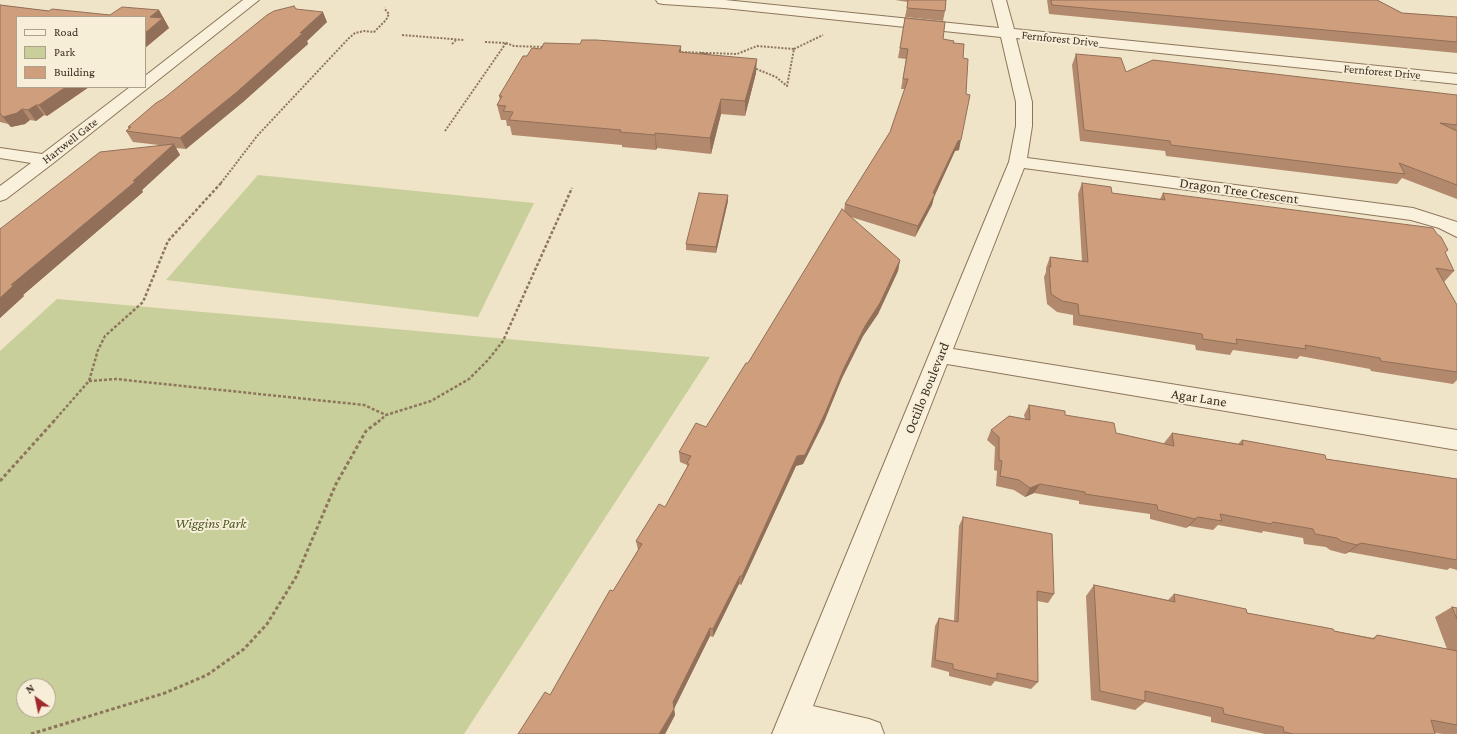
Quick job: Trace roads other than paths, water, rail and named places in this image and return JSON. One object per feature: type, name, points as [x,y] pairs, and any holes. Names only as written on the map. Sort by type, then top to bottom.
[{"type":"street","points":[[146,82],[252,0]]},
{"type":"street","name":"Fernforest Drive","points":[[663,0],[732,5],[1457,79]]},
{"type":"street","name":"Octillo Boulevard","points":[[790,725],[1018,162],[1024,126],[1024,102],[1020,77],[999,0]]},
{"type":"street","name":"Hartwell Gate","points":[[0,195],[139,88]]},
{"type":"street","points":[[0,153],[46,160]]},
{"type":"street","name":"Dragon Tree Crescent","points":[[1018,162],[1413,214],[1446,224],[1457,231]]},
{"type":"street","name":"Agar Lane","points":[[941,355],[1457,440]]},
{"type":"street","points":[[790,725],[869,734]]},
{"type":"park label","name":"Wiggins Park","points":[[211,524]]}]
